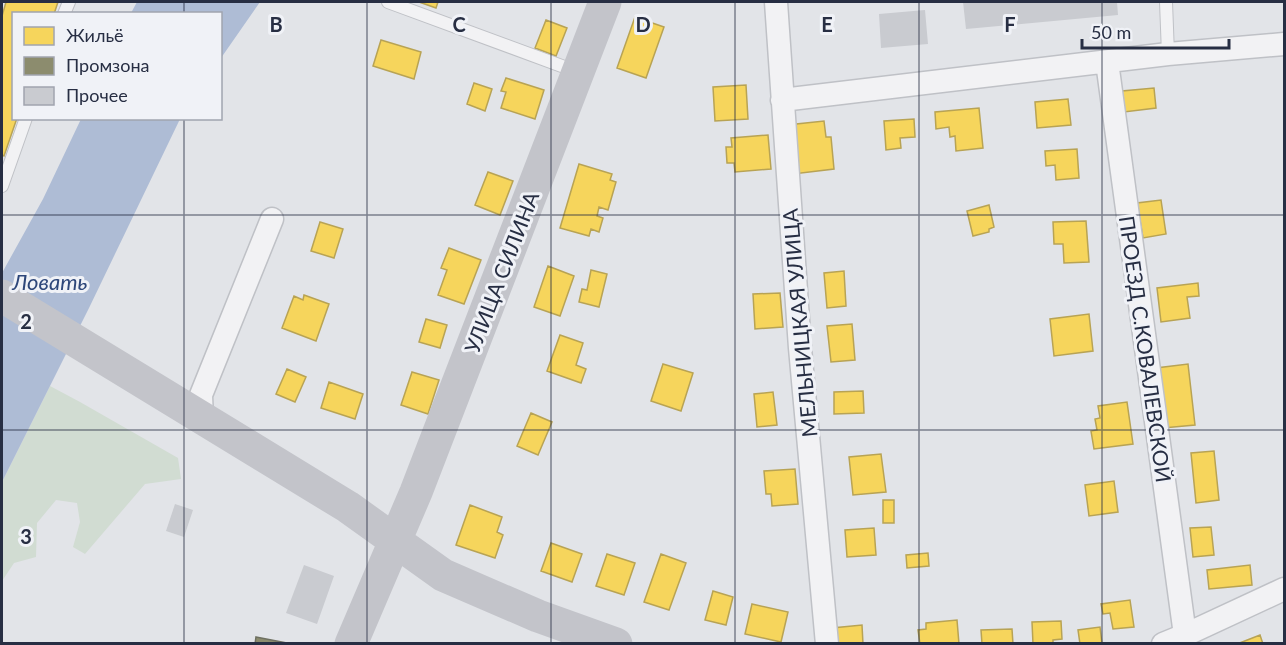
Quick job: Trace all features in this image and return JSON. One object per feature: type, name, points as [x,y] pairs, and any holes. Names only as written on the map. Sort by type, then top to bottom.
[{"type":"main road","name":"УЛИЦА СИЛИНА","points":[[351,644],[416,492],[605,2]]},
{"type":"main road","points":[[2,296],[348,507],[442,575],[538,616],[616,644]]},
{"type":"street","name":"МЕЛЬНИЦКАЯ УЛИЦА","points":[[776,2],[800,348],[827,644]]},
{"type":"street","points":[[782,100],[1168,54],[1284,44]]},
{"type":"street","name":"ПРОЕЗД С.КОВАЛЕВСКОЙ","points":[[1107,62],[1185,636]]},
{"type":"street","points":[[202,420],[201,395],[273,219]]},
{"type":"street","points":[[1163,644],[1185,636],[1284,589]]},
{"type":"lane","points":[[387,2],[579,72]]},
{"type":"lane","points":[[1166,2],[1168,54]]},
{"type":"lane","points":[[2,186],[25,120]]},
{"type":"shaded area","points":[[50,386],[178,458],[181,479],[145,484],[85,554],[73,547],[80,522],[77,503],[56,500],[37,523],[36,557],[14,563],[2,581],[2,482]]},
{"type":"water","points":[[137,2],[260,2],[222,57],[222,12],[132,12]]},
{"type":"water","name":"Ловать","points":[[81,120],[180,120],[2,482],[2,273],[43,199]]},
{"type":"building: Жильё","points":[[6,2],[58,2],[55,12],[12,12],[12,120],[16,120],[4,156],[2,155],[2,16]]},
{"type":"building: Жильё","points":[[419,2],[438,2],[436,8]]},
{"type":"building: Жильё","points":[[635,17],[664,27],[646,78],[617,68]]},
{"type":"building: Жильё","points":[[546,20],[567,28],[556,56],[535,48]]},
{"type":"building: Жильё","points":[[381,40],[421,52],[414,79],[373,66]]},
{"type":"building: Жильё","points":[[506,78],[544,90],[535,119],[501,108],[506,92],[501,91]]},
{"type":"building: Жильё","points":[[474,83],[492,89],[485,111],[467,104]]},
{"type":"building: Жильё","points":[[746,85],[748,119],[715,121],[713,87]]},
{"type":"building: Жильё","points":[[1154,88],[1156,108],[1124,112],[1122,91]]},
{"type":"building: Жильё","points":[[1068,99],[1071,125],[1037,128],[1035,102]]},
{"type":"building: Жильё","points":[[979,108],[983,148],[956,151],[955,136],[950,137],[949,127],[936,129],[935,112]]},
{"type":"building: Жильё","points":[[914,119],[915,137],[900,138],[901,148],[886,150],[884,121]]},
{"type":"building: Жильё","points":[[824,121],[826,137],[831,137],[834,169],[793,174],[787,125]]},
{"type":"building: Жильё","points":[[768,135],[771,169],[735,172],[734,163],[727,163],[726,147],[732,147],[731,138]]},
{"type":"building: Жильё","points":[[1077,149],[1079,178],[1056,180],[1055,165],[1046,166],[1045,151]]},
{"type":"building: Жильё","points":[[579,164],[612,174],[610,180],[616,182],[608,210],[599,207],[597,216],[603,218],[599,232],[591,229],[589,236],[560,228]]},
{"type":"building: Жильё","points":[[488,172],[513,181],[500,215],[475,205]]},
{"type":"building: Жильё","points":[[1161,200],[1166,234],[1143,238],[1137,203]]},
{"type":"building: Жильё","points":[[989,205],[994,227],[989,229],[989,232],[973,236],[967,211]]},
{"type":"building: Жильё","points":[[1086,221],[1089,262],[1064,263],[1063,244],[1054,244],[1053,222]]},
{"type":"building: Жильё","points":[[320,222],[343,229],[334,258],[311,251]]},
{"type":"building: Жильё","points":[[449,248],[481,260],[464,304],[438,295],[447,270],[441,268]]},
{"type":"building: Жильё","points":[[548,266],[574,276],[560,316],[534,307]]},
{"type":"building: Жильё","points":[[591,270],[607,274],[599,307],[579,302],[582,289],[587,290]]},
{"type":"building: Жильё","points":[[844,271],[846,306],[827,308],[824,273]]},
{"type":"building: Жильё","points":[[1198,283],[1199,296],[1187,297],[1190,318],[1161,322],[1157,288]]},
{"type":"building: Жильё","points":[[780,293],[783,327],[755,329],[753,294]]},
{"type":"building: Жильё","points":[[304,295],[329,304],[316,341],[282,328],[294,296],[303,300]]},
{"type":"building: Жильё","points":[[1089,314],[1093,351],[1054,356],[1050,319]]},
{"type":"building: Жильё","points":[[426,319],[447,325],[440,348],[419,342]]},
{"type":"building: Жильё","points":[[852,324],[855,360],[831,362],[827,326]]},
{"type":"building: Жильё","points":[[560,335],[583,343],[576,365],[586,369],[581,383],[547,371]]},
{"type":"building: Жильё","points":[[663,364],[693,373],[681,411],[651,401]]},
{"type":"building: Жильё","points":[[1188,364],[1195,425],[1163,428],[1156,368]]},
{"type":"building: Жильё","points":[[287,369],[306,377],[295,402],[276,394]]},
{"type":"building: Жильё","points":[[412,372],[439,380],[428,414],[401,405]]},
{"type":"building: Жильё","points":[[329,382],[363,394],[355,419],[321,408]]},
{"type":"building: Жильё","points":[[863,391],[864,413],[834,414],[834,392]]},
{"type":"building: Жильё","points":[[773,392],[777,425],[757,427],[754,394]]},
{"type":"building: Жильё","points":[[1127,402],[1133,444],[1094,449],[1091,431],[1097,430],[1095,419],[1100,418],[1098,406]]},
{"type":"building: Жильё","points":[[531,413],[552,422],[538,455],[517,446]]},
{"type":"building: Жильё","points":[[1214,451],[1219,500],[1196,503],[1191,453]]},
{"type":"building: Жильё","points":[[881,454],[886,492],[853,495],[849,457]]},
{"type":"building: Жильё","points":[[795,469],[798,504],[772,506],[771,494],[766,494],[764,471]]},
{"type":"building: Жильё","points":[[1114,481],[1118,512],[1089,516],[1085,485]]},
{"type":"building: Жильё","points":[[883,500],[894,500],[894,523],[883,523]]},
{"type":"building: Жильё","points":[[470,505],[502,517],[497,532],[503,535],[495,558],[456,545]]},
{"type":"building: Жильё","points":[[1211,527],[1214,555],[1193,557],[1190,528]]},
{"type":"building: Жильё","points":[[874,528],[876,555],[847,557],[845,530]]},
{"type":"building: Жильё","points":[[551,543],[582,554],[572,582],[541,571]]},
{"type":"building: Жильё","points":[[928,553],[929,566],[907,568],[906,555]]},
{"type":"building: Жильё","points":[[607,554],[635,563],[624,595],[596,586]]},
{"type":"building: Жильё","points":[[661,554],[686,563],[669,610],[644,602]]},
{"type":"building: Жильё","points":[[1250,565],[1252,585],[1209,589],[1207,570]]},
{"type":"building: Жильё","points":[[713,591],[733,597],[726,625],[705,620]]},
{"type":"building: Жильё","points":[[1130,600],[1134,627],[1113,629],[1110,613],[1103,614],[1101,604]]},
{"type":"building: Жильё","points":[[752,604],[788,612],[781,642],[745,634]]},
{"type":"building: Жильё","points":[[957,620],[959,644],[920,644],[918,630],[926,629],[926,623]]},
{"type":"building: Жильё","points":[[1061,621],[1062,639],[1053,640],[1053,644],[1033,644],[1032,622]]},
{"type":"building: Жильё","points":[[862,625],[863,644],[833,644],[832,628]]},
{"type":"building: Жильё","points":[[1100,627],[1102,644],[1080,644],[1078,630]]},
{"type":"building: Жильё","points":[[1012,629],[1013,644],[982,644],[981,630]]},
{"type":"building: Жильё","points":[[1260,635],[1263,644],[1237,644]]},
{"type":"building: Промзона","points":[[256,637],[292,644],[255,644]]},
{"type":"building: Прочее","points":[[963,2],[1117,2],[1118,15],[966,29]]},
{"type":"building: Прочее","points":[[925,10],[928,44],[881,48],[879,14]]},
{"type":"building: Прочее","points":[[175,504],[193,510],[184,537],[166,531]]},
{"type":"building: Прочее","points":[[304,565],[334,576],[317,624],[286,613]]}]
